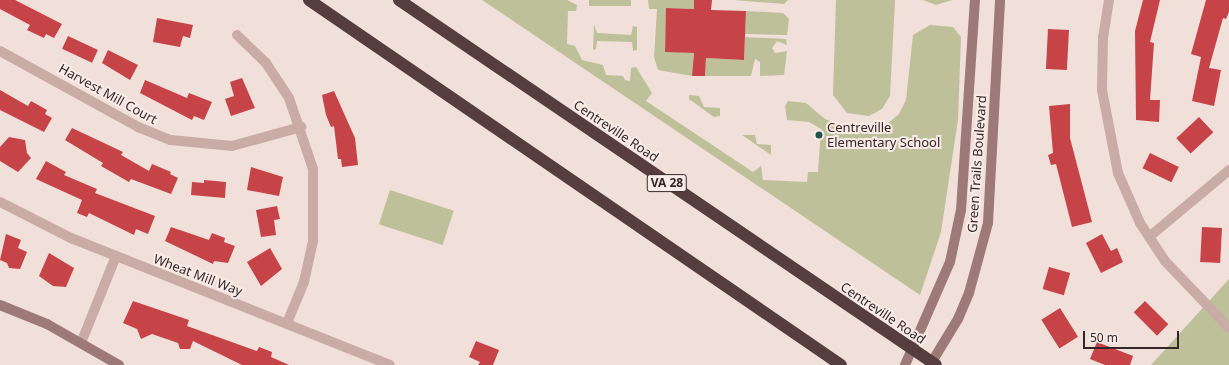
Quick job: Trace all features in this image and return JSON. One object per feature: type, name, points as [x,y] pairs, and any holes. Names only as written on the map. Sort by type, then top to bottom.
[{"type":"highway","points":[[309,0],[841,365]]},
{"type":"highway","name":"Centreville Road","points":[[399,0],[933,364]]},
{"type":"street","name":"Green Trails Boulevard","points":[[905,365],[911,348],[930,313],[950,262],[961,210],[975,0]]},
{"type":"street","name":"Green Trails Boulevard","points":[[933,364],[969,293],[988,223],[1000,0]]},
{"type":"street","points":[[1109,0],[1101,65],[1105,120],[1118,173],[1149,237],[1170,266],[1229,328]]},
{"type":"street","points":[[237,35],[278,80],[301,127],[313,169],[315,220],[304,282],[287,323]]},
{"type":"street","name":"Harvest Mill Court","points":[[0,51],[138,127],[171,140],[232,146],[301,127]]},
{"type":"street","points":[[1149,237],[1229,170]]},
{"type":"street","name":"Wheat Mill Way","points":[[0,202],[116,256],[390,365]]},
{"type":"street","points":[[81,343],[116,256]]},
{"type":"street","points":[[0,305],[81,343],[119,365]]},
{"type":"green space","points":[[482,0],[567,0],[577,5],[576,11],[568,11],[567,44],[575,46],[582,60],[603,65],[606,75],[623,76],[625,80],[630,81],[631,68],[636,67],[652,93],[646,101],[753,172],[761,166],[763,180],[807,182],[808,172],[818,172],[821,129],[809,122],[787,120],[785,106],[788,101],[806,103],[825,119],[855,131],[887,124],[899,114],[906,100],[913,35],[930,25],[953,27],[961,37],[958,120],[941,232],[920,295]]},
{"type":"green space","points":[[589,0],[631,0],[631,6],[589,6]]},
{"type":"green space","points":[[648,0],[694,0],[694,9],[667,8],[665,51],[694,53],[692,76],[658,70],[654,57],[657,9],[649,9]]},
{"type":"green space","points":[[734,0],[788,0],[784,4]]},
{"type":"green space","points":[[836,0],[895,0],[890,96],[882,109],[869,116],[847,113],[833,95]]},
{"type":"green space","points":[[923,0],[952,0],[936,5]]},
{"type":"green space","points":[[746,11],[783,13],[789,19],[787,35],[745,34]]},
{"type":"green space","points":[[594,24],[597,33],[631,35],[633,26],[637,27],[637,50],[633,51],[632,42],[597,41],[596,49],[593,50]]},
{"type":"green space","points":[[745,37],[786,39],[787,45],[777,41],[772,48],[775,53],[787,51],[784,75],[760,76],[760,62],[755,59],[751,76],[705,76],[706,58],[744,60]]},
{"type":"green space","points":[[689,95],[699,96],[704,107],[720,108],[720,116],[714,117],[689,99]]},
{"type":"green space","points":[[742,135],[755,135],[757,144],[771,145],[771,155]]},
{"type":"green space","points":[[390,190],[454,211],[443,245],[379,224]]},
{"type":"green space","points":[[1229,279],[1229,365],[1151,365]]},
{"type":"building","points":[[0,0],[15,0],[62,24],[54,38],[46,34],[44,38],[27,30],[30,25],[0,9]]},
{"type":"building","points":[[694,0],[712,0],[711,10],[746,11],[744,60],[706,58],[705,76],[692,76],[694,53],[665,52],[666,8],[694,9]]},
{"type":"building","points":[[1143,0],[1160,0],[1150,42],[1154,43],[1150,100],[1160,100],[1159,122],[1136,120],[1135,31]]},
{"type":"building","points":[[1206,0],[1229,0],[1229,12],[1226,19],[1223,18],[1209,68],[1221,70],[1214,106],[1192,101],[1201,57],[1191,54]]},
{"type":"building","points":[[157,18],[193,25],[190,38],[183,36],[180,47],[153,42]]},
{"type":"building","points":[[1048,29],[1069,30],[1067,70],[1046,69]]},
{"type":"building","points":[[68,36],[98,50],[92,63],[62,49]]},
{"type":"building","points":[[108,50],[138,65],[130,80],[102,63]]},
{"type":"building","points":[[242,78],[255,108],[231,116],[225,99],[234,96],[230,82]]},
{"type":"building","points":[[145,80],[187,98],[189,93],[212,102],[204,120],[194,116],[192,120],[140,93]]},
{"type":"building","points":[[0,90],[28,106],[31,101],[47,110],[45,114],[52,118],[44,132],[0,110]]},
{"type":"building","points":[[334,91],[355,138],[358,165],[342,167],[341,159],[338,159],[334,126],[331,127],[326,115],[322,95]]},
{"type":"building","points":[[1070,104],[1070,138],[1092,222],[1072,227],[1056,164],[1051,165],[1048,155],[1053,153],[1049,106]]},
{"type":"building","points":[[1199,117],[1213,132],[1191,154],[1176,138]]},
{"type":"building","points":[[72,128],[123,152],[121,155],[149,171],[152,164],[171,172],[170,174],[178,178],[171,194],[131,179],[129,182],[101,166],[103,163],[65,140]]},
{"type":"building","points":[[9,137],[25,140],[27,153],[31,158],[18,172],[0,161],[0,147]]},
{"type":"building","points":[[1150,153],[1179,167],[1171,182],[1143,168]]},
{"type":"building","points":[[46,161],[66,172],[64,175],[97,189],[95,193],[155,216],[148,234],[136,229],[134,235],[89,213],[87,217],[77,213],[82,200],[36,179]]},
{"type":"building","points":[[251,167],[283,177],[279,196],[247,190]]},
{"type":"building","points":[[204,180],[226,182],[225,198],[191,195],[192,182],[204,183]]},
{"type":"building","points":[[277,206],[280,219],[274,220],[276,235],[261,237],[256,210]]},
{"type":"building","points":[[171,227],[209,240],[212,233],[225,238],[224,242],[235,246],[228,263],[214,261],[213,264],[165,241]]},
{"type":"building","points":[[1202,227],[1222,228],[1220,263],[1200,262]]},
{"type":"building","points":[[6,234],[21,240],[18,248],[27,252],[20,269],[9,268],[7,263],[0,260]]},
{"type":"building","points":[[1102,234],[1111,251],[1117,248],[1123,262],[1101,273],[1086,243]]},
{"type":"building","points":[[270,248],[282,269],[261,286],[247,262]]},
{"type":"building","points":[[49,253],[74,268],[66,287],[53,286],[39,276]]},
{"type":"building","points":[[1049,267],[1070,273],[1064,295],[1043,289]]},
{"type":"building","points":[[133,301],[189,320],[187,326],[257,351],[259,347],[272,352],[271,357],[289,365],[242,365],[193,341],[190,349],[180,349],[178,343],[152,334],[141,339],[137,329],[123,323]]},
{"type":"building","points":[[1145,301],[1168,324],[1157,336],[1134,312]]},
{"type":"building","points":[[1060,308],[1078,337],[1059,348],[1041,320]]},
{"type":"building","points":[[476,341],[499,350],[493,365],[478,365],[480,362],[469,357]]},
{"type":"building","points":[[1097,342],[1133,356],[1130,365],[1105,365],[1090,359]]},
{"type":"place","name":"Centreville Elementary School","points":[[819,135]]}]
